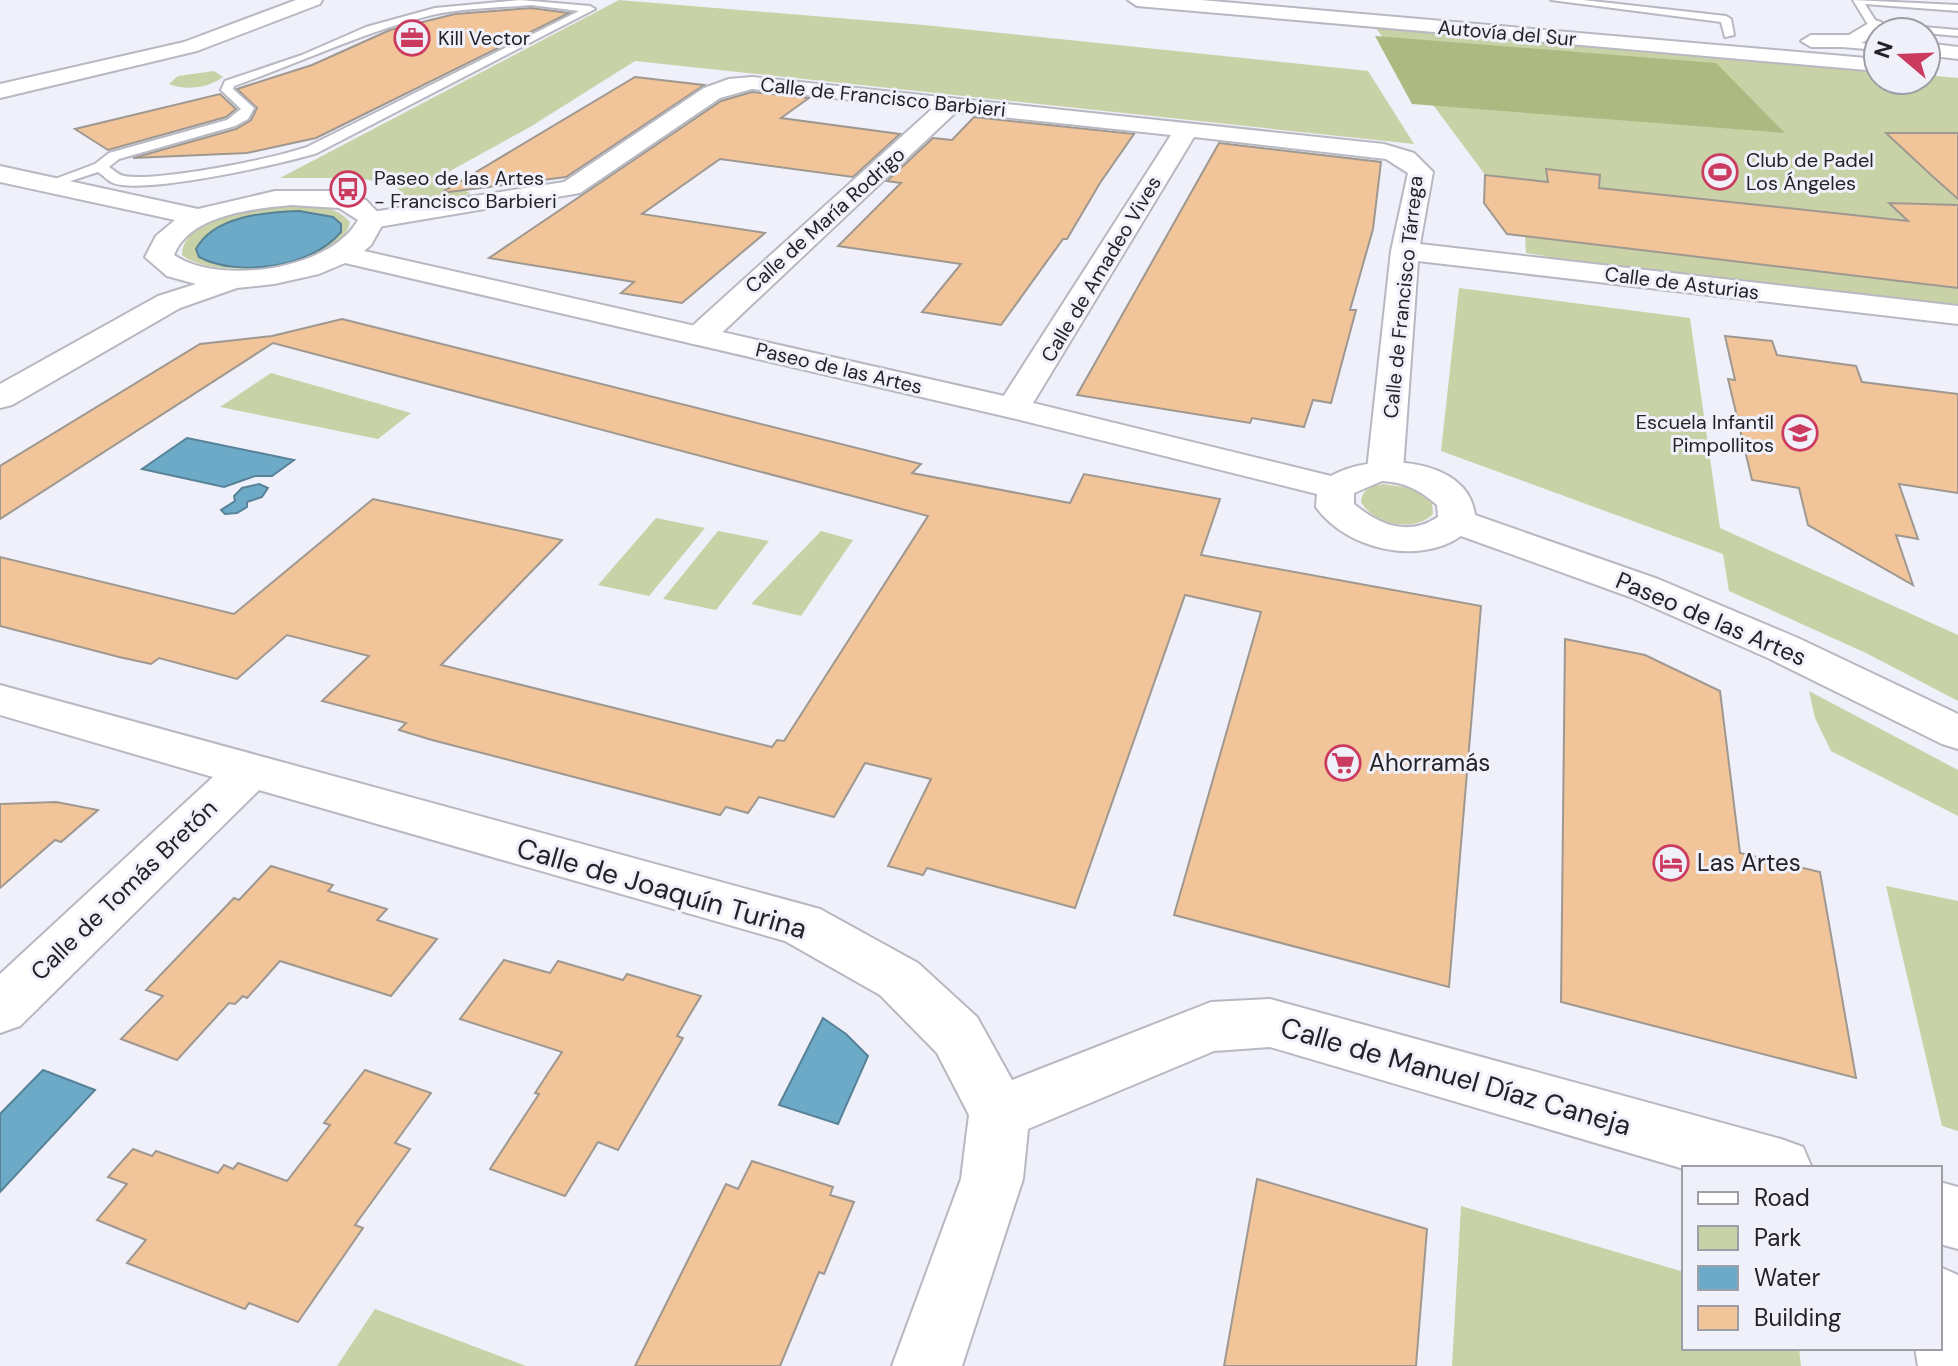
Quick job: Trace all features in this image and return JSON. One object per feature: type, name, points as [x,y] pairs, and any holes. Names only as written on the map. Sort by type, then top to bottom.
[{"type":"main road","points":[[0,83],[173,44],[288,0]]},
{"type":"main road","points":[[0,91],[190,47],[313,0]]},
{"type":"main road","name":"Autovía del Sur","points":[[1137,0],[1862,64]]},
{"type":"main road","name":"Autovía del Sur","points":[[1252,0],[1862,52]]},
{"type":"main road","points":[[1593,29],[1726,21],[1830,43],[1862,39]]},
{"type":"main road","points":[[1942,60],[1958,72]]},
{"type":"main road","name":"Calle de Francisco Barbieri","points":[[372,220],[571,188],[712,93],[739,84],[764,84],[1187,129]]},
{"type":"main road","name":"Calle de María Rodrigo","points":[[700,336],[951,104]]},
{"type":"main road","name":"Calle de Francisco Tárrega","points":[[1187,129],[1381,151],[1405,158],[1421,172],[1405,251],[1385,470]]},
{"type":"main road","name":"Calle de Amadeo Vives","points":[[1013,408],[1187,129]]},
{"type":"main road","points":[[0,174],[200,217]]},
{"type":"main road","points":[[0,398],[169,302],[239,279],[291,272],[342,254],[361,242],[370,231],[372,220],[358,206],[320,198],[263,200],[200,217],[175,231],[161,246],[159,257],[167,267],[188,276],[239,279]]},
{"type":"main road","name":"Calle de Asturias","points":[[1405,251],[1958,315]]},
{"type":"main road","name":"Paseo de las Artes","points":[[342,254],[1013,408],[1336,488]]},
{"type":"main road","points":[[0,369],[134,296],[167,267]]},
{"type":"main road","points":[[1385,470],[1416,475],[1439,486],[1455,501],[1457,521],[1443,533],[1417,540],[1381,536],[1356,526],[1335,507],[1336,488],[1355,474],[1385,470]]},
{"type":"main road","name":"Paseo de las Artes","points":[[1457,521],[1644,588],[1783,648],[1958,733]]},
{"type":"main road","name":"Calle de Joaquín Turina","points":[[0,700],[801,924],[899,979],[957,1035],[999,1113]]},
{"type":"main road","name":"Calle de Tomás Bretón","points":[[0,1009],[249,771]]},
{"type":"main road","name":"Calle de Manuel Díaz Caneja","points":[[999,1113],[1211,1027],[1270,1023],[1774,1166]]},
{"type":"main road","points":[[927,1366],[992,1179],[999,1113]]},
{"type":"main road","points":[[1942,1311],[1953,1366]]},
{"type":"lane","points":[[1556,0],[1726,21]]},
{"type":"lane","points":[[1858,0],[1958,8]]},
{"type":"lane","points":[[46,185],[100,167],[114,156],[210,130],[244,116],[248,108],[227,90],[229,84],[407,16],[497,3],[550,2],[590,9],[312,150],[288,158],[152,181],[118,180],[100,167]]},
{"type":"green space","points":[[619,0],[924,25],[1368,71],[1414,144],[635,61],[530,127],[441,176],[471,194],[412,203],[394,185],[359,178],[280,178]]},
{"type":"green space","name":"Club de Padel Los Ángeles","points":[[1375,27],[1862,70],[1862,96],[1942,96],[1942,76],[1958,78],[1958,312],[1551,265],[1545,256],[1526,253],[1525,236],[1530,235]]},
{"type":"green space","points":[[1375,36],[1716,63],[1785,133],[1412,104]]},
{"type":"green space","points":[[214,71],[223,77],[204,86],[190,88],[169,84],[178,76]]},
{"type":"green space","points":[[284,205],[328,208],[350,222],[342,238],[324,251],[275,266],[220,268],[182,255],[185,242],[207,224],[222,217]]},
{"type":"green space","points":[[1459,288],[1690,318],[1720,528],[1958,635],[1958,701],[1866,653],[1729,591],[1723,554],[1441,451]]},
{"type":"green space","points":[[271,373],[411,413],[378,439],[220,407]]},
{"type":"green space","points":[[1383,484],[1417,489],[1432,501],[1433,514],[1425,520],[1405,525],[1375,516],[1361,502],[1363,494]]},
{"type":"green space","points":[[656,518],[705,528],[649,596],[598,585]]},
{"type":"green space","points":[[718,531],[769,541],[716,610],[663,599]]},
{"type":"green space","points":[[821,531],[853,540],[801,616],[751,604]]},
{"type":"green space","points":[[1809,691],[1958,770],[1958,816],[1831,751],[1815,718]]},
{"type":"green space","points":[[1886,886],[1958,901],[1958,1131],[1942,1126]]},
{"type":"green space","points":[[1461,1206],[1682,1271],[1682,1350],[1799,1350],[1801,1366],[1452,1366]]},
{"type":"green space","points":[[375,1309],[526,1366],[337,1366]]},
{"type":"water","points":[[299,211],[333,217],[341,224],[341,232],[312,254],[274,266],[234,267],[199,257],[196,249],[204,238],[228,223],[256,215]]},
{"type":"water","points":[[187,438],[294,460],[272,476],[255,476],[224,487],[142,469]]},
{"type":"water","points":[[259,484],[268,488],[262,497],[247,502],[247,507],[237,513],[225,514],[221,510],[235,501],[234,496],[242,488]]},
{"type":"water","points":[[823,1018],[846,1034],[868,1056],[838,1124],[779,1105]]},
{"type":"water","points":[[43,1070],[95,1090],[0,1192],[0,1114]]},
{"type":"building","points":[[531,8],[569,13],[316,138],[247,153],[133,158],[236,129],[251,120],[257,108],[237,89],[312,65],[390,30],[455,14]]},
{"type":"building","points":[[635,77],[704,85],[566,177],[441,193]]},
{"type":"building","points":[[752,92],[809,98],[781,118],[900,134],[853,177],[720,159],[642,214],[765,233],[682,303],[621,293],[634,282],[489,258],[721,101]]},
{"type":"building","points":[[220,94],[236,109],[226,117],[108,150],[75,129]]},
{"type":"building","points":[[974,117],[1134,134],[1067,239],[1063,239],[1001,325],[922,312],[961,264],[838,246],[901,183],[887,181],[933,138],[952,140]]},
{"type":"building","points":[[1886,133],[1958,133],[1958,199],[1930,174]]},
{"type":"building","points":[[1219,143],[1381,162],[1373,229],[1350,310],[1356,310],[1331,403],[1313,400],[1304,427],[1252,418],[1250,423],[1077,395]]},
{"type":"building","points":[[1546,169],[1600,175],[1599,188],[1908,221],[1889,203],[1958,205],[1958,288],[1507,234],[1484,203],[1485,175],[1548,182]]},
{"type":"building","points":[[342,319],[921,464],[912,473],[1070,503],[1084,474],[1220,499],[1201,555],[1481,606],[1449,987],[1174,915],[1261,612],[1185,595],[1075,908],[927,868],[923,875],[888,866],[931,779],[865,763],[834,817],[759,797],[748,813],[726,807],[720,815],[432,740],[399,730],[406,723],[322,701],[369,656],[287,635],[237,679],[159,658],[151,664],[119,657],[0,626],[0,557],[234,614],[373,499],[562,540],[441,665],[772,747],[777,740],[784,741],[928,516],[273,343],[0,519],[0,466],[200,344],[272,336]]},
{"type":"building","points":[[1725,336],[1772,341],[1777,355],[1856,366],[1862,382],[1958,394],[1958,493],[1899,484],[1918,539],[1896,535],[1913,585],[1808,525],[1799,488],[1752,480],[1728,379],[1735,380]]},
{"type":"building","name":"Las Artes","points":[[1565,639],[1645,655],[1720,691],[1740,853],[1820,872],[1856,1078],[1561,1002]]},
{"type":"building","points":[[56,802],[98,810],[61,842],[55,840],[0,888],[0,804]]},
{"type":"building","points":[[271,866],[333,885],[328,891],[387,909],[377,920],[437,939],[391,996],[280,961],[247,998],[243,996],[235,1004],[229,1003],[177,1060],[121,1039],[163,996],[146,990],[234,898],[239,900]]},
{"type":"building","points":[[504,960],[550,973],[558,961],[623,980],[627,974],[701,996],[677,1036],[683,1038],[618,1150],[598,1142],[565,1196],[490,1169],[539,1094],[535,1093],[562,1052],[460,1019]]},
{"type":"building","points":[[365,1070],[431,1093],[395,1143],[410,1149],[355,1225],[363,1228],[298,1322],[249,1303],[245,1309],[127,1263],[146,1240],[97,1220],[127,1184],[108,1177],[133,1149],[152,1156],[156,1151],[218,1173],[224,1165],[233,1169],[238,1163],[287,1181],[330,1125],[324,1123]]},
{"type":"building","points":[[752,1161],[833,1187],[830,1195],[854,1202],[824,1274],[819,1272],[780,1366],[635,1366],[726,1184],[738,1189]]},
{"type":"building","points":[[1257,1179],[1427,1229],[1416,1366],[1224,1366]]},
{"type":"place","name":"Kill Vector","points":[[412,38]]},
{"type":"place","name":"Club de Padel Los Ángeles","points":[[1720,172]]},
{"type":"place","name":"Paseo de las Artes - Francisco Barbieri","points":[[348,189]]},
{"type":"place","name":"Escuela Infantil Pimpollitos","points":[[1800,433]]},
{"type":"place","name":"Ahorramás","points":[[1343,763]]},
{"type":"place","name":"Las Artes","points":[[1671,863]]}]
